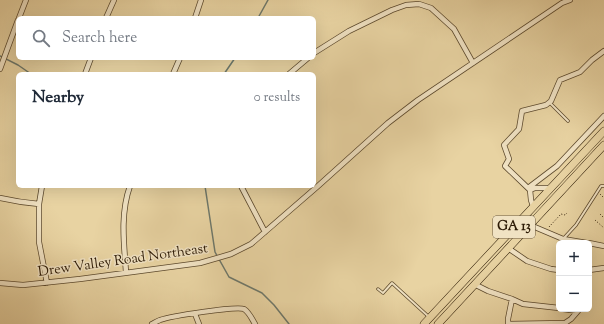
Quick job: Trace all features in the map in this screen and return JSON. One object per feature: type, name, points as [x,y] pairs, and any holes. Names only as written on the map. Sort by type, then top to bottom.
[{"type":"main road","name":"GA 13","points":[[424,324],[604,131]]},
{"type":"main road","name":"GA 13","points":[[438,324],[604,144]]},
{"type":"street","points":[[19,16],[26,0]]},
{"type":"street","points":[[107,16],[114,0]]},
{"type":"street","points":[[196,16],[201,0]]},
{"type":"street","name":"Drew Valley Road Northeast","points":[[316,187],[388,123],[418,100],[562,3],[570,0]]},
{"type":"street","points":[[316,52],[349,31],[392,10],[406,5],[419,4],[431,8],[454,29],[474,62]]},
{"type":"street","points":[[0,69],[16,25]]},
{"type":"street","points":[[534,206],[529,189],[505,166],[509,159],[504,144],[519,129],[522,111],[546,105],[551,100],[560,80],[580,72],[604,51]]},
{"type":"street","points":[[86,72],[91,60]]},
{"type":"street","points":[[174,72],[179,60]]},
{"type":"street","points":[[291,72],[306,60]]},
{"type":"street","points":[[529,189],[557,166],[604,116]]},
{"type":"street","points":[[529,189],[543,187],[551,188]]},
{"type":"street","points":[[42,188],[39,242],[47,283]]},
{"type":"street","points":[[126,272],[123,228],[125,207],[130,188]]},
{"type":"street","points":[[242,188],[265,232]]},
{"type":"street","name":"Drew Valley Road Northeast","points":[[0,283],[23,285],[47,283],[208,262],[226,256],[251,244],[315,188]]},
{"type":"street","points":[[0,198],[40,204]]},
{"type":"street","points":[[530,225],[563,239],[569,240]]},
{"type":"street","points":[[592,244],[604,246]]},
{"type":"street","points":[[508,248],[527,262],[556,270]]},
{"type":"street","points":[[592,270],[604,268]]},
{"type":"street","points":[[474,284],[523,304],[556,308]]},
{"type":"street","points":[[512,299],[508,324],[565,323],[577,312]]},
{"type":"street","points":[[152,324],[160,320],[225,309],[241,308],[246,310],[255,324]]},
{"type":"street","points":[[195,314],[199,324]]},
{"type":"lane","points":[[549,102],[568,121]]},
{"type":"lane","points":[[563,239],[576,224],[601,186],[604,186]]},
{"type":"lane","points":[[378,289],[383,293],[392,283],[430,318]]},
{"type":"path","points":[[598,192],[604,198]]},
{"type":"path","points":[[546,231],[561,214],[565,215],[568,213]]},
{"type":"path","points":[[600,214],[604,218]]},
{"type":"path","points":[[595,220],[604,228]]},
{"type":"waterway","points":[[259,16],[268,0]]},
{"type":"waterway","points":[[0,56],[28,72]]},
{"type":"waterway","points":[[225,72],[234,60]]},
{"type":"waterway","points":[[205,188],[215,252],[229,277],[262,293],[289,324]]}]
